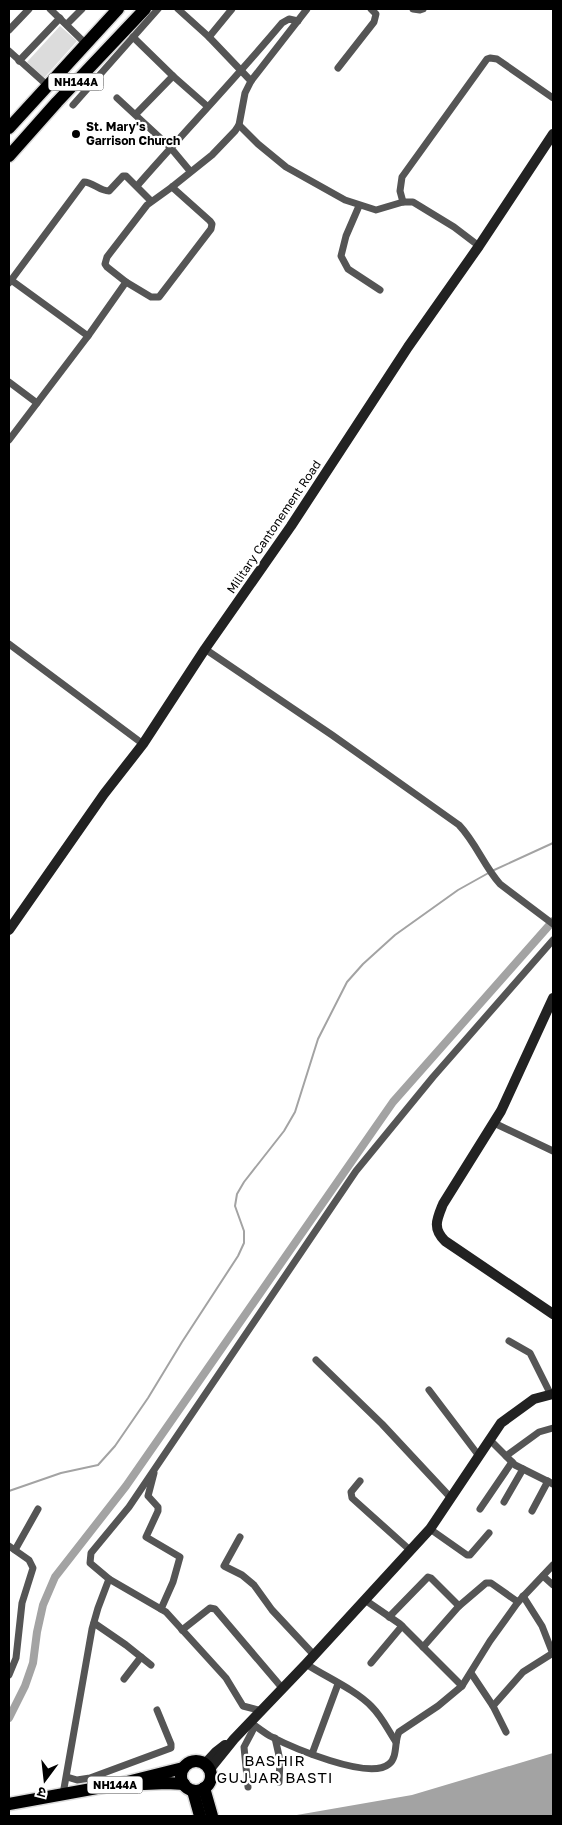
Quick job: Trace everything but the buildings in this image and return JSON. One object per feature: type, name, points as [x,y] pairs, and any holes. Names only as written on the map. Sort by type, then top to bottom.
[{"type":"highway","name":"NH144A","points":[[9,127],[118,9]]},
{"type":"highway","name":"NH144A","points":[[9,156],[145,9]]},
{"type":"highway","name":"NH144A","points":[[9,1813],[63,1794],[119,1784],[184,1768],[191,1762],[200,1762],[207,1767]]},
{"type":"highway","points":[[194,1788],[210,1782],[207,1767]]},
{"type":"highway","points":[[184,1768],[181,1778],[194,1788],[212,1816]]},
{"type":"highway","name":"NH144A","points":[[9,1804],[47,1801],[150,1783],[194,1788]]},
{"type":"highway","points":[[194,1788],[200,1816]]},
{"type":"street","points":[[9,30],[29,9]]},
{"type":"street","points":[[50,9],[86,44]]},
{"type":"street","points":[[67,24],[82,9]]},
{"type":"street","points":[[72,105],[158,9]]},
{"type":"street","points":[[178,9],[209,37],[251,82]]},
{"type":"street","points":[[209,37],[232,9]]},
{"type":"street","points":[[172,187],[212,226],[211,230],[159,297],[151,297],[126,282],[107,267],[106,260],[151,201],[172,187],[229,138],[239,125],[245,93],[251,82],[307,9]]},
{"type":"street","points":[[338,68],[374,22],[376,14],[371,9]]},
{"type":"street","points":[[413,9],[423,9]]},
{"type":"street","points":[[19,61],[60,18]]},
{"type":"street","points":[[137,186],[207,106],[241,72],[282,23],[290,19],[298,21]]},
{"type":"street","points":[[133,36],[173,76],[207,106]]},
{"type":"street","points":[[9,51],[48,86]]},
{"type":"street","points":[[404,202],[400,191],[402,177],[487,59],[497,59],[553,98]]},
{"type":"street","points":[[136,114],[173,76]]},
{"type":"street","points":[[116,98],[136,114],[170,147],[190,171]]},
{"type":"street","points":[[239,125],[258,144],[286,167],[333,194],[359,206],[376,210],[404,202],[418,204],[479,246]]},
{"type":"street","name":"Military Cantonement Road","points":[[9,930],[104,794],[144,744],[205,649],[291,526],[408,347],[479,246],[553,134]]},
{"type":"street","points":[[88,336],[10,281],[84,182],[109,191],[123,176],[126,176],[151,201]]},
{"type":"street","points":[[359,206],[340,256],[348,269],[380,290]]},
{"type":"street","points":[[9,440],[88,336],[126,282]]},
{"type":"street","points":[[9,382],[37,403]]},
{"type":"street","points":[[9,644],[144,744]]},
{"type":"street","points":[[205,649],[332,735],[459,825],[468,835],[493,877],[506,890],[553,924]]},
{"type":"street","points":[[262,1711],[243,1706],[226,1678],[166,1612],[109,1579],[90,1563],[91,1553],[129,1507],[356,1171],[433,1077],[553,940]]},
{"type":"street","points":[[553,998],[501,1111],[443,1204],[437,1219],[439,1235],[445,1241],[553,1314]]},
{"type":"street","points":[[494,1123],[553,1151]]},
{"type":"street","points":[[248,1787],[244,1746],[253,1724],[262,1711],[430,1529],[501,1423],[515,1411],[534,1400],[552,1395],[530,1353],[509,1341]]},
{"type":"street","points":[[316,1360],[382,1424],[451,1498]]},
{"type":"street","points":[[429,1390],[478,1456]]},
{"type":"street","points":[[480,1509],[509,1459],[539,1432],[553,1428]]},
{"type":"street","points":[[490,1440],[509,1459],[523,1469],[551,1483],[532,1511]]},
{"type":"street","points":[[156,1466],[148,1496],[158,1507],[158,1511],[146,1537],[180,1557],[173,1582],[161,1608]]},
{"type":"street","points":[[504,1502],[523,1469]]},
{"type":"street","points":[[360,1481],[351,1492],[352,1498],[411,1551]]},
{"type":"street","points":[[9,1675],[16,1658],[22,1603],[33,1568],[29,1560],[12,1548],[38,1509]]},
{"type":"street","points":[[430,1529],[467,1556],[470,1555],[488,1533]]},
{"type":"street","points":[[240,1537],[224,1566],[242,1575],[254,1585],[272,1610],[314,1655]]},
{"type":"street","points":[[253,1724],[275,1738],[312,1754],[350,1767],[372,1768],[385,1766],[392,1761],[399,1732],[438,1706],[462,1686],[490,1640],[518,1602],[553,1565]]},
{"type":"street","points":[[543,1576],[553,1585]]},
{"type":"street","points":[[389,1617],[428,1577],[459,1606]]},
{"type":"street","points":[[63,1794],[94,1623],[109,1579]]},
{"type":"street","points":[[423,1647],[459,1606],[484,1584],[489,1582],[518,1602]]},
{"type":"street","points":[[493,1706],[523,1672],[553,1654],[542,1626],[523,1596]]},
{"type":"street","points":[[365,1600],[402,1626],[462,1686]]},
{"type":"street","points":[[182,1630],[210,1608],[215,1609],[283,1688]]},
{"type":"street","points":[[94,1623],[151,1665]]},
{"type":"street","points":[[371,1662],[402,1626]]},
{"type":"street","points":[[124,1679],[141,1657]]},
{"type":"street","points":[[306,1664],[356,1694],[370,1705],[381,1718],[396,1742]]},
{"type":"street","points":[[471,1672],[493,1706],[506,1732]]},
{"type":"street","points":[[312,1754],[338,1684]]},
{"type":"street","points":[[66,1777],[84,1780],[170,1749],[172,1745],[157,1710]]},
{"type":"street","points":[[207,1767],[216,1752],[253,1724]]},
{"type":"street","points":[[275,1738],[280,1760],[279,1782]]},
{"type":"shaded area","points":[[60,26],[77,41],[44,78],[27,62]]},
{"type":"shaded area","points":[[553,1753],[553,1816],[291,1816],[412,1795]]},
{"type":"waterway","points":[[9,1491],[61,1473],[98,1465],[115,1446],[148,1398],[238,1256],[244,1243],[244,1231],[235,1206],[237,1194],[244,1182],[284,1131],[295,1112],[318,1039],[347,982],[363,964],[395,935],[458,890],[492,871],[553,843]]},
{"type":"waterway","points":[[9,1718],[25,1686],[33,1663],[43,1605],[55,1577],[126,1486],[393,1102],[553,921]]},
{"type":"place","name":"St. Mary's Garrison Church","points":[[76,134]]},
{"type":"district","name":"BASHIR GUJJAR BASTI","points":[[275,1770]]}]
